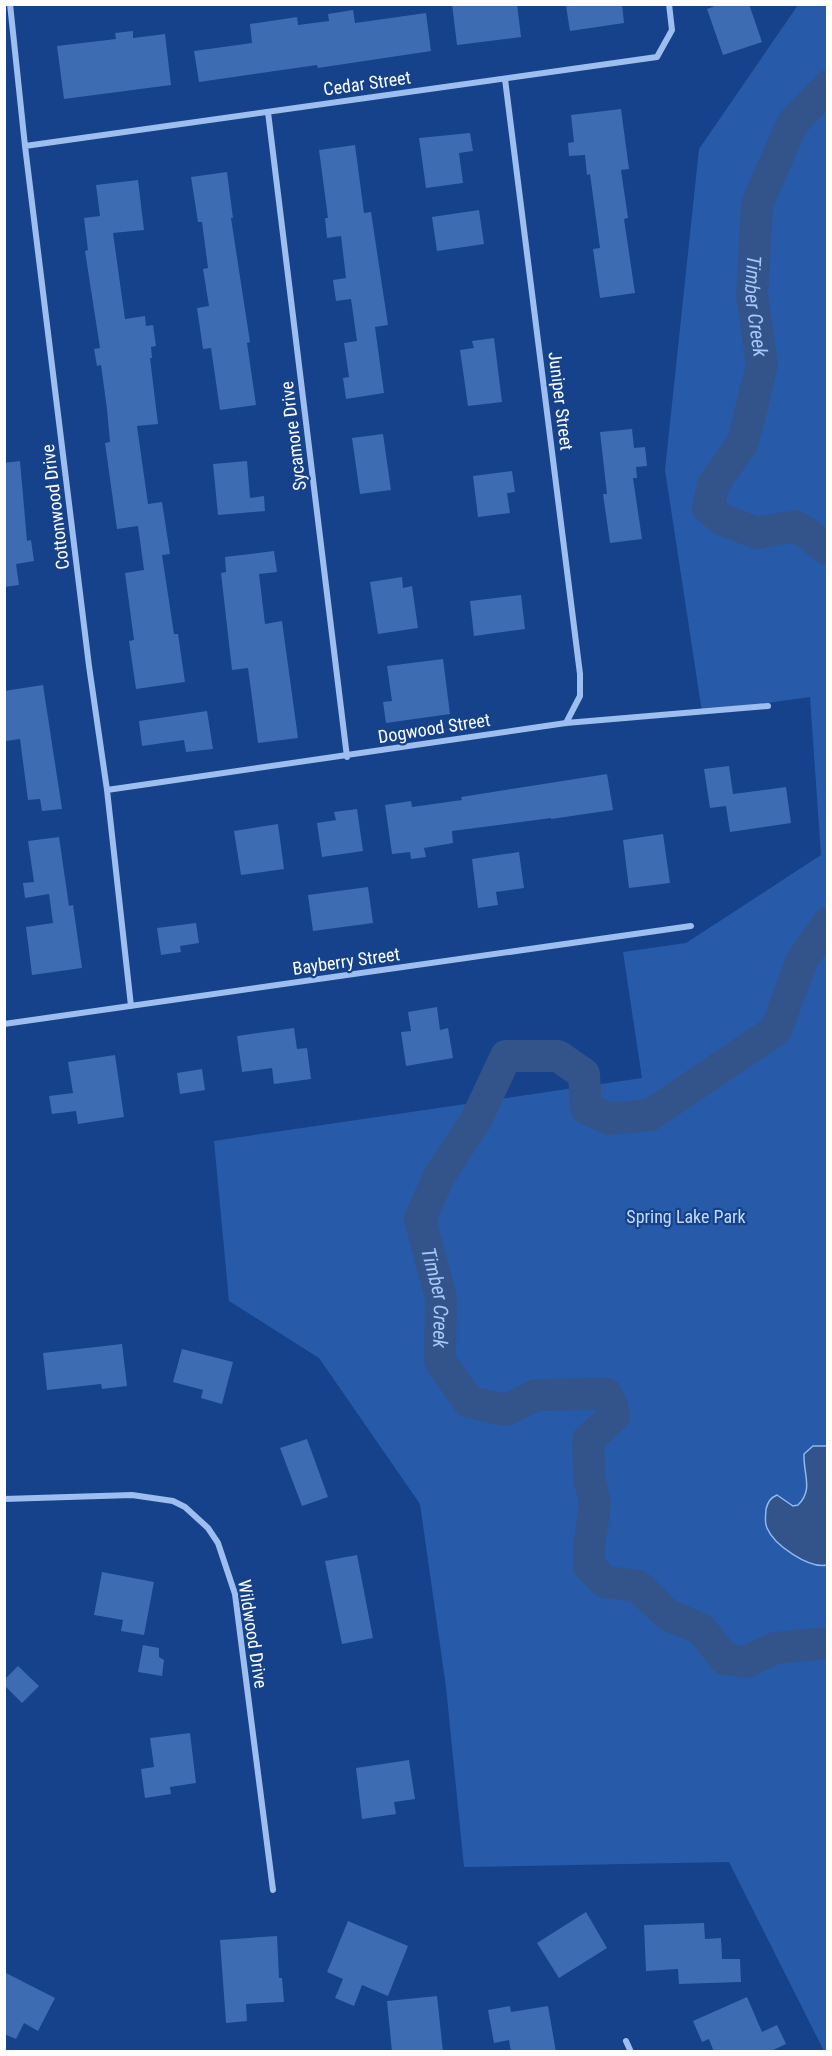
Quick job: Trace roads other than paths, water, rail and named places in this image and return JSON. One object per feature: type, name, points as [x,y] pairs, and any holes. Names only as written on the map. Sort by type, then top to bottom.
[{"type":"street","name":"Cottonwood Drive","points":[[10,4],[25,146],[89,666],[107,790],[131,1006]]},
{"type":"street","name":"Cedar Street","points":[[25,146],[657,57],[672,30],[669,4]]},
{"type":"street","name":"Juniper Street","points":[[506,79],[580,674],[580,696],[566,723]]},
{"type":"street","name":"Sycamore Drive","points":[[268,112],[347,757]]},
{"type":"street","name":"Dogwood Street","points":[[107,790],[347,757],[566,723],[768,706]]},
{"type":"street","name":"Bayberry Street","points":[[4,1024],[691,926]]},
{"type":"street","name":"Wildwood Drive","points":[[4,1499],[132,1495],[173,1501],[185,1507],[208,1528],[218,1543],[235,1594],[273,1890]]},
{"type":"street","points":[[626,2041],[631,2052]]},
{"type":"waterway","name":"Timber Creek","points":[[828,86],[792,124],[757,204],[752,295],[762,365],[743,442],[713,485],[708,508],[723,520],[757,533],[795,526],[828,550]]},
{"type":"waterway","name":"Timber Creek","points":[[828,923],[802,960],[776,1030],[650,1115],[609,1119],[586,1108],[584,1074],[558,1056],[506,1056],[476,1120],[439,1176],[420,1219],[441,1298],[440,1361],[469,1402],[506,1410],[536,1395],[606,1394],[612,1405],[614,1416],[588,1440],[589,1477],[595,1504],[589,1546],[589,1566],[605,1582],[638,1586],[668,1615],[701,1629],[725,1659],[746,1662],[775,1648],[828,1643]]},
{"type":"park label","name":"Spring Lake Park","points":[[686,1216]]}]
